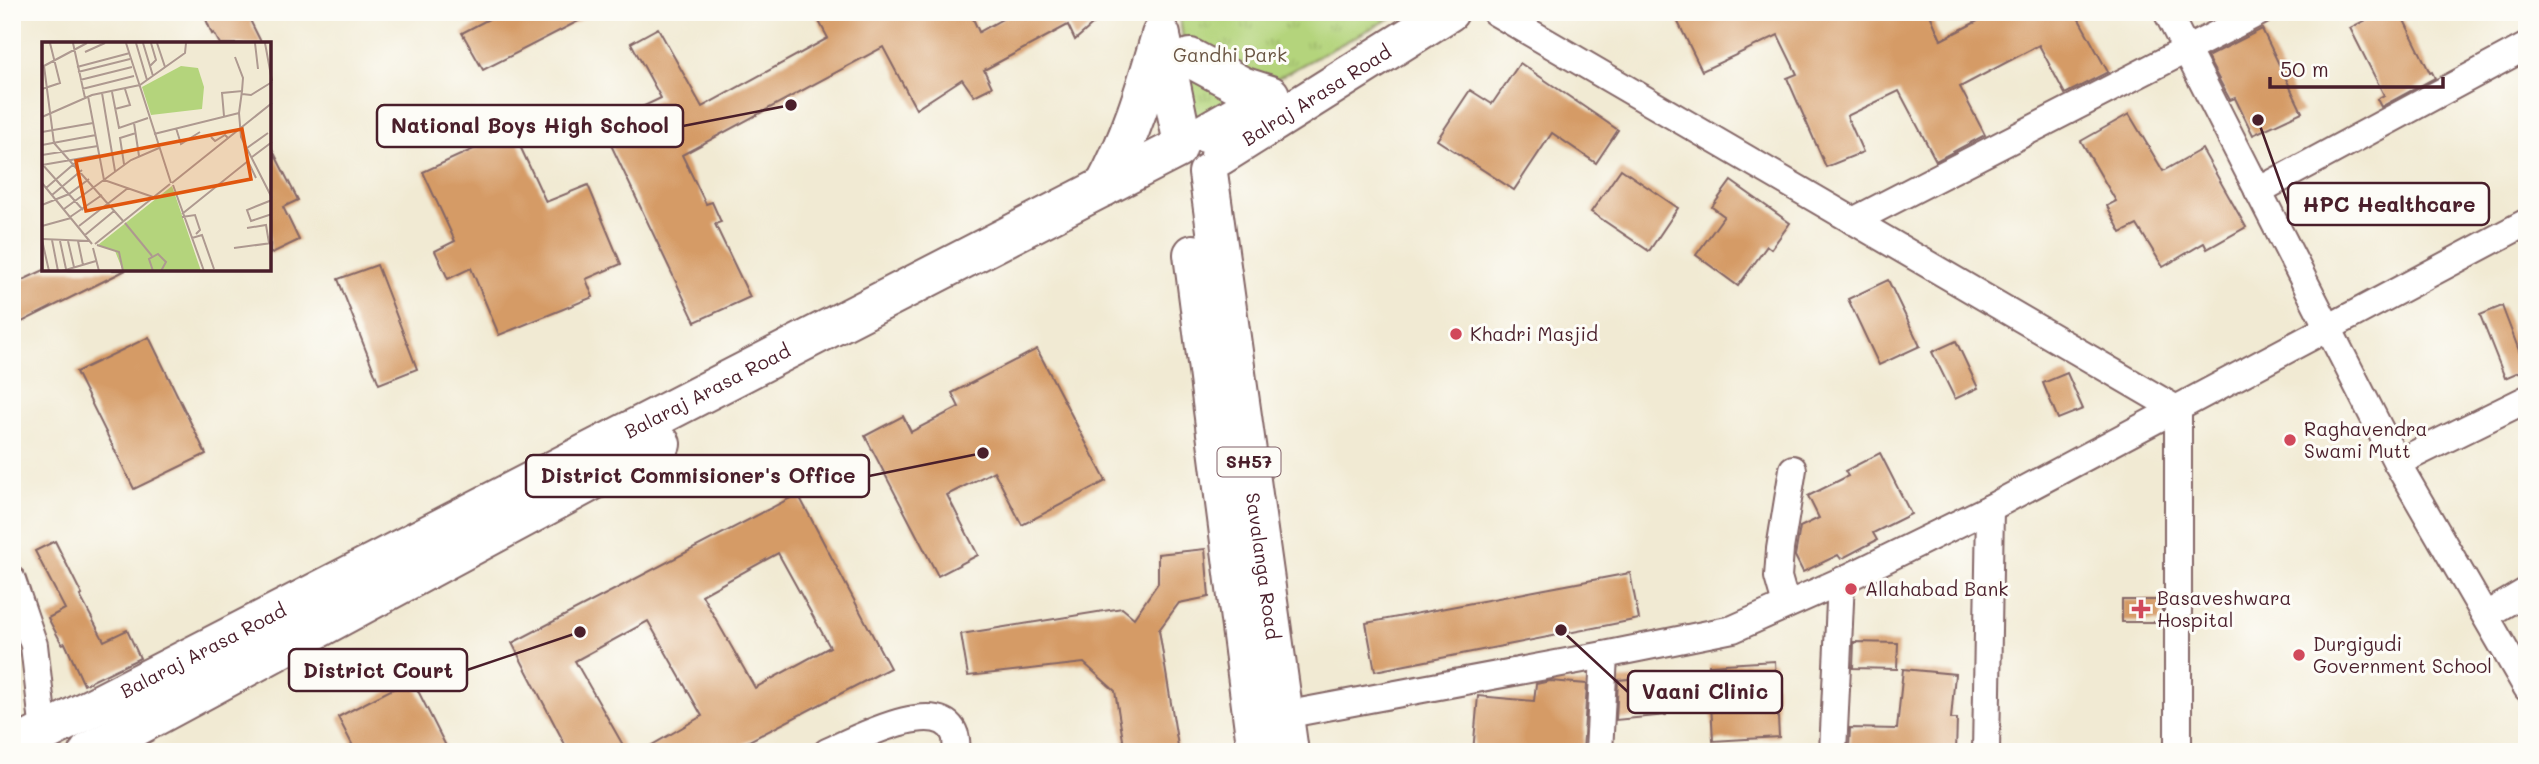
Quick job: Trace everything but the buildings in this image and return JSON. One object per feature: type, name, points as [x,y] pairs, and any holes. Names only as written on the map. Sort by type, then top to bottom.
[{"type":"main road","points":[[1220,260],[1227,212],[1236,183],[1266,113],[1412,12]]},
{"type":"main road","name":"Balraj Arasa Road","points":[[1195,153],[1449,12]]},
{"type":"main road","points":[[1104,187],[1123,151],[1140,108],[1166,20]]},
{"type":"main road","name":"Savalanga Road","points":[[1166,20],[1190,58],[1195,153],[1193,253],[1257,752]]},
{"type":"main road","name":"Savalanga Road","points":[[1166,20],[1220,260],[1287,733]]},
{"type":"main road","points":[[1190,58],[1242,86],[1266,113]]},
{"type":"main road","name":"Balaraj Arasa Road","points":[[31,745],[1104,187],[1195,153]]},
{"type":"main road","name":"Balaraj Arasa Road","points":[[89,752],[777,382],[1195,153]]},
{"type":"street","points":[[1495,12],[2178,410]]},
{"type":"street","points":[[2167,12],[2397,463],[2527,688]]},
{"type":"street","points":[[1853,221],[2260,12]]},
{"type":"street","points":[[2258,191],[2527,46]]},
{"type":"street","points":[[1287,733],[1604,655],[1733,629],[1841,581],[1990,508],[2527,222]]},
{"type":"street","points":[[2397,463],[2527,399]]},
{"type":"street","points":[[2178,410],[2178,752]]},
{"type":"street","points":[[1786,605],[1778,577],[1793,469]]},
{"type":"street","points":[[1986,752],[1990,508]]},
{"type":"street","points":[[12,580],[34,645],[31,745]]},
{"type":"street","points":[[1833,752],[1841,581]]},
{"type":"street","points":[[2486,615],[2527,591]]},
{"type":"street","points":[[1599,752],[1604,655]]},
{"type":"street","points":[[827,752],[902,721],[925,717],[944,722],[955,734],[957,752]]},
{"type":"green space","name":"Gandhi Park","points":[[1179,12],[1402,12],[1195,122]]},
{"type":"place","name":"National Boys High School","points":[[791,105]]},
{"type":"place","name":"HPC Healthcare","points":[[2258,120]]},
{"type":"place","name":"Khadri Masjid","points":[[1456,334]]},
{"type":"place","name":"Raghavendra Swami Mutt","points":[[2290,440]]},
{"type":"place","name":"District Commisioner's Office","points":[[983,453]]},
{"type":"place","name":"Allahabad Bank","points":[[1851,589]]},
{"type":"place","name":"Basaveshwara Hospital","points":[[2141,609]]},
{"type":"place","name":"Vaani Clinic","points":[[1561,630]]},
{"type":"place","name":"District Court","points":[[580,632]]},
{"type":"place","name":"Durgigudi Government School","points":[[2299,655]]}]
